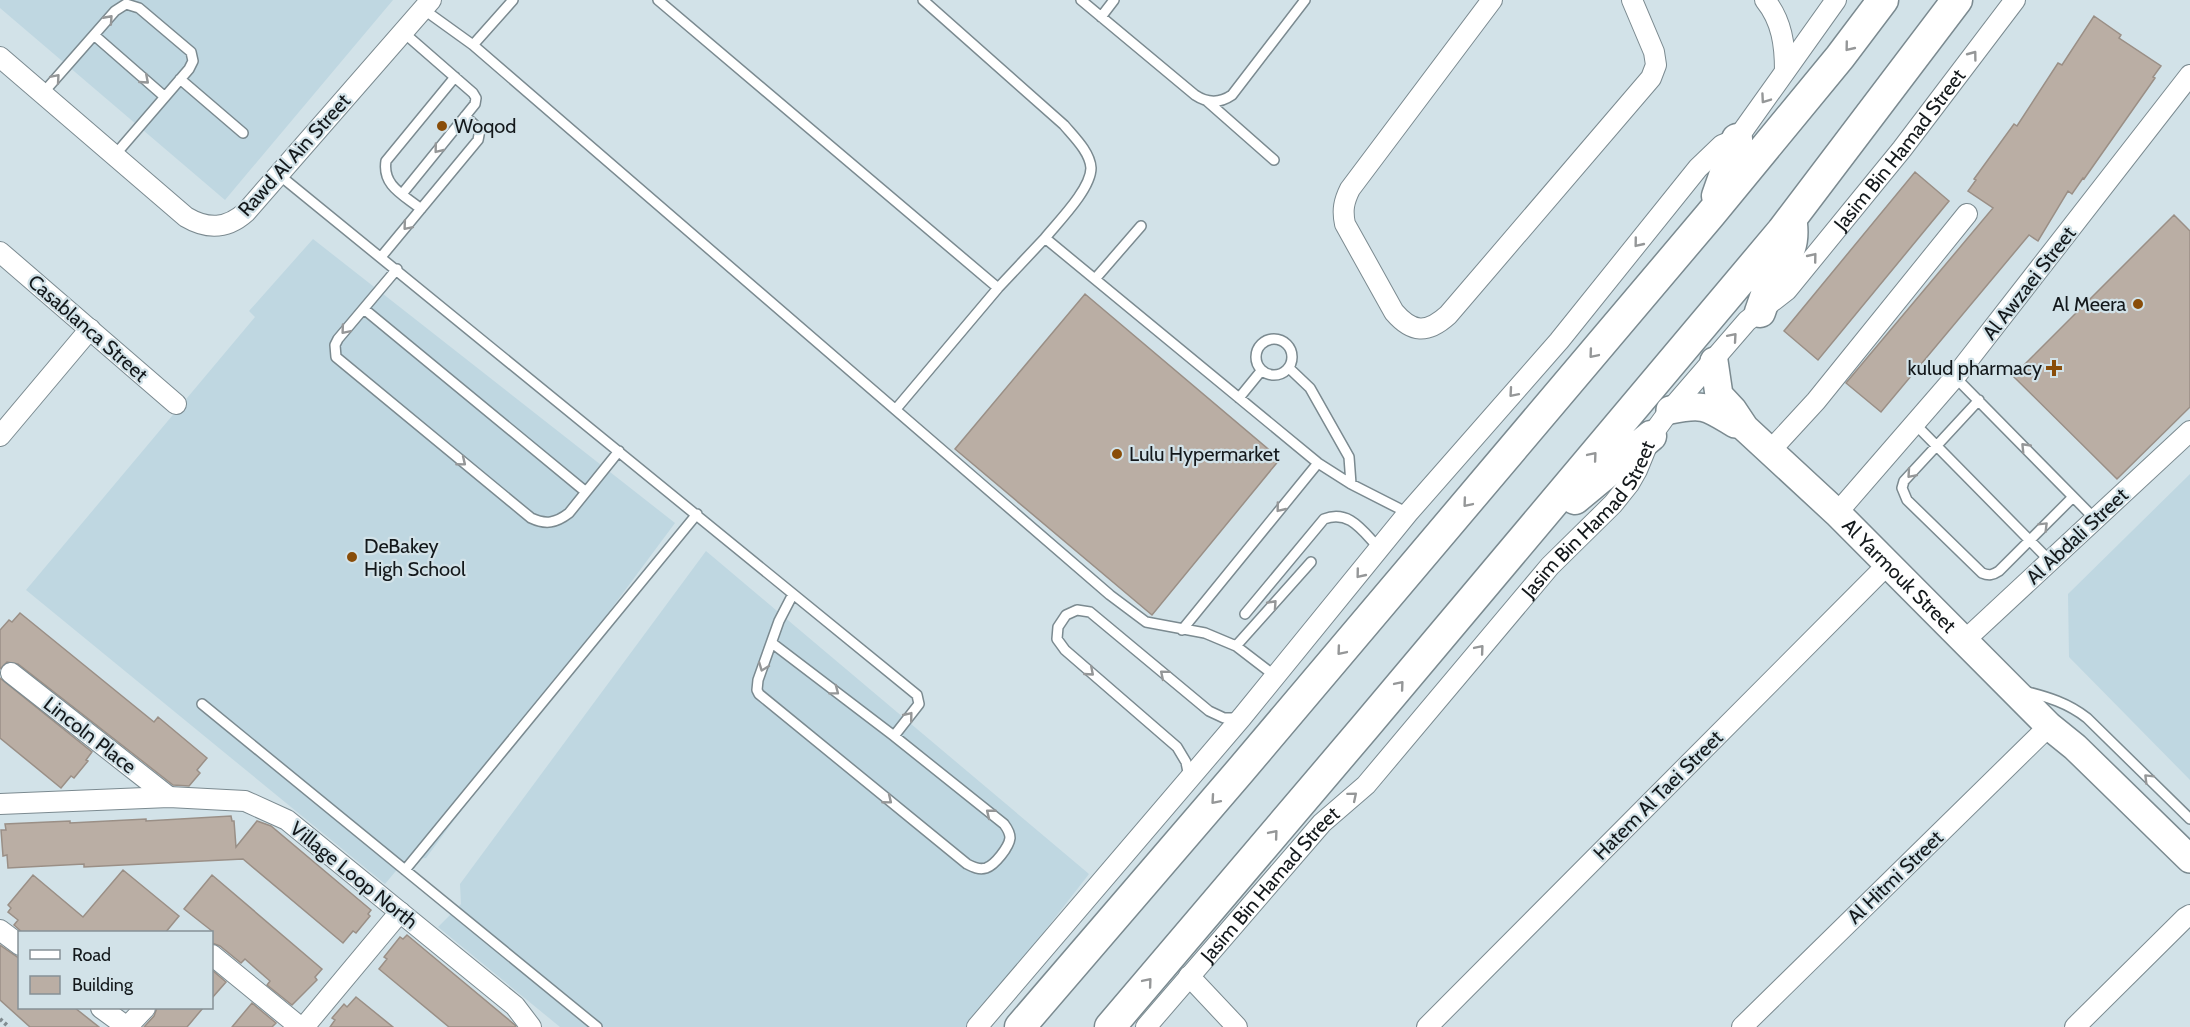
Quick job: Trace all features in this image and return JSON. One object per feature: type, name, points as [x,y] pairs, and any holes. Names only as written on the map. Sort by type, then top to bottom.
[{"type":"main road","points":[[1020,1027],[1710,215],[1846,50],[1884,0]]},
{"type":"main road","points":[[1872,113],[1911,37],[1934,0]]},
{"type":"main road","name":"Jasim Bin Hamad Street","points":[[1110,1027],[1791,220],[1957,0]]},
{"type":"main road","points":[[1710,215],[1737,139]]},
{"type":"main road","points":[[1760,312],[1769,286],[1792,245],[1791,220]]},
{"type":"main road","points":[[1540,520],[1563,510],[1651,436]]},
{"type":"street","points":[[1492,0],[1344,200],[1345,224],[1394,312],[1404,324],[1420,330],[1436,326],[1448,315],[1651,78],[1656,65],[1654,52],[1632,0]]},
{"type":"street","points":[[1765,0],[1774,13],[1783,39],[1785,71]]},
{"type":"street","points":[[977,1027],[1242,717],[1408,513],[1559,341],[1698,168],[1722,145],[1737,139],[1836,0]]},
{"type":"street","name":"Jasim Bin Hamad Street","points":[[1146,1027],[1322,823],[1366,785],[1550,566],[1613,504],[1637,470],[1651,436],[1670,410],[1747,321],[1787,290],[1902,149],[2015,0]]},
{"type":"street","name":"Rawd Al Ain Street","points":[[0,57],[186,217],[198,224],[211,227],[224,226],[236,221],[246,212],[427,4]]},
{"type":"street","name":"Al Awzaei Street","points":[[1837,513],[1955,377],[2190,75]]},
{"type":"street","points":[[1770,451],[1816,401],[1967,214]]},
{"type":"street","name":"Casablanca Street","points":[[0,252],[176,404]]},
{"type":"street","points":[[0,436],[90,329]]},
{"type":"street","name":"Al Yarmouk Street","points":[[1714,361],[1719,395],[1745,428],[1837,513],[2049,726],[2075,747],[2190,859]]},
{"type":"street","name":"Al Yarmouk Street","points":[[1670,410],[1704,406],[1745,428]]},
{"type":"street","name":"Al Abdali Street","points":[[1964,640],[2190,431]]},
{"type":"street","name":"Hatem Al Taei Street","points":[[1427,1027],[1888,564]]},
{"type":"street","name":"Lincoln Place","points":[[11,673],[169,797]]},
{"type":"street","name":"Al Yarmouk Street","points":[[2049,726],[2075,763],[2190,880]]},
{"type":"street","name":"Al Hitmi Street","points":[[1742,1027],[2049,726]]},
{"type":"street","name":"Village Loop North","points":[[0,804],[169,797],[245,801],[287,820],[515,1006],[531,1027]]},
{"type":"street","points":[[2075,1027],[2188,911]]},
{"type":"street","points":[[213,956],[302,1027],[400,912]]},
{"type":"street","points":[[0,930],[18,944]]},
{"type":"street","points":[[1189,976],[1238,1027]]},
{"type":"street","points":[[102,1009],[127,1027],[144,1009]]},
{"type":"lane","points":[[473,45],[513,0]]},
{"type":"lane","points":[[658,0],[998,288]]},
{"type":"lane","points":[[896,409],[998,288],[1045,238],[1086,186],[1091,168],[1083,147],[1065,125],[923,0]]},
{"type":"lane","points":[[1081,0],[1195,95],[1207,101],[1274,160]]},
{"type":"lane","points":[[1101,16],[1114,0]]},
{"type":"lane","points":[[1207,101],[1220,101],[1232,95],[1305,0]]},
{"type":"lane","points":[[427,4],[1110,595],[1146,622],[1205,633],[1236,646],[1275,676]]},
{"type":"lane","points":[[43,93],[120,6],[133,5],[191,52],[192,64],[114,156]]},
{"type":"lane","points":[[402,194],[475,104],[477,98],[403,32]]},
{"type":"lane","points":[[94,35],[165,97]]},
{"type":"lane","points":[[421,209],[387,179],[386,161],[455,77]]},
{"type":"lane","points":[[180,79],[243,133]]},
{"type":"lane","points":[[381,257],[480,137],[480,130],[465,116]]},
{"type":"lane","points":[[278,174],[917,695],[919,704],[894,736]]},
{"type":"lane","points":[[1095,279],[1141,226]]},
{"type":"lane","points":[[1045,238],[1318,463],[1351,484],[1408,513]]},
{"type":"lane","points":[[397,269],[335,345],[336,357],[340,362],[531,518],[540,522],[550,523],[569,513],[619,451]]},
{"type":"lane","points":[[364,309],[586,492]]},
{"type":"lane","points":[[1279,339],[1288,346],[1293,357],[1289,368],[1279,375],[1266,374],[1261,371],[1256,353],[1262,343],[1279,339]]},
{"type":"lane","points":[[1289,368],[1310,388],[1349,457],[1351,484]]},
{"type":"lane","points":[[1239,398],[1261,371]]},
{"type":"lane","points":[[1955,377],[2095,519]]},
{"type":"lane","points":[[1979,400],[1904,482],[1902,488],[1907,500],[1982,573],[1994,574],[2073,497]]},
{"type":"lane","points":[[1915,424],[2050,561]]},
{"type":"lane","points":[[1182,630],[1318,463]]},
{"type":"lane","points":[[405,870],[697,514]]},
{"type":"lane","points":[[1245,614],[1324,519],[1334,515],[1345,516],[1380,549]]},
{"type":"lane","points":[[1236,646],[1311,562]]},
{"type":"lane","points":[[772,643],[1004,824],[1010,838],[1007,846],[990,867],[983,869],[967,864],[759,694],[757,685],[779,621],[793,594]]},
{"type":"lane","points":[[1189,779],[1186,762],[1177,747],[1065,650],[1057,639],[1058,627],[1066,615],[1077,610],[1090,612],[1209,711],[1224,718],[1242,717]]},
{"type":"lane","points":[[2010,687],[2056,699],[2073,707],[2190,819]]},
{"type":"lane","points":[[202,704],[375,848],[597,1027]]},
{"type":"path","points":[[0,1019],[9,1027]]},
{"type":"shaded area","points":[[0,0],[393,0],[225,200],[0,8]]},
{"type":"shaded area","name":"DeBakey High School","points":[[313,239],[675,523],[426,858],[405,860],[385,884],[26,590],[255,317],[249,311]]},
{"type":"shaded area","points":[[2190,474],[2190,780],[2069,657],[2068,594]]},
{"type":"shaded area","points":[[706,551],[1089,874],[970,1027],[560,1027],[438,927],[461,904],[460,884]]},
{"type":"building","points":[[2094,16],[2121,35],[2119,38],[2161,66],[2153,77],[2155,78],[2084,179],[2072,194],[2068,191],[2038,241],[2029,235],[1881,412],[1846,383],[1993,208],[1968,191],[1976,180],[1974,179],[2014,124],[2017,126],[2058,63],[2062,65]]},
{"type":"building","points":[[1915,172],[1949,201],[1818,360],[1784,331]]},
{"type":"building","name":"Al Meera","points":[[2174,215],[2190,231],[2190,407],[2117,479],[2013,376]]},
{"type":"building","name":"Lulu Hypermarket","points":[[1085,294],[1280,459],[1152,615],[955,449]]},
{"type":"building","points":[[20,613],[154,722],[158,717],[207,758],[197,770],[200,773],[189,786],[173,785],[18,664],[7,662],[0,669],[0,630]]},
{"type":"building","points":[[0,678],[92,752],[86,760],[88,761],[74,778],[71,776],[61,788],[0,738]]},
{"type":"building","points":[[231,816],[234,821],[236,847],[257,821],[271,826],[371,910],[368,914],[370,916],[356,933],[353,931],[343,943],[243,859],[84,867],[84,864],[8,868],[7,855],[3,856],[1,830],[6,830],[5,824],[146,819],[146,821]]},
{"type":"building","points":[[123,870],[179,916],[167,931],[21,931],[14,925],[18,920],[8,912],[11,908],[8,905],[33,875],[83,917]]},
{"type":"building","points":[[212,875],[322,969],[315,977],[317,980],[292,1005],[267,985],[270,981],[245,959],[241,963],[220,946],[213,943],[213,931],[184,909]]},
{"type":"building","points":[[407,935],[516,1027],[449,1027],[379,969],[387,959],[384,957],[400,937],[403,939]]},
{"type":"building","points":[[0,945],[18,958],[18,1009],[76,1009],[99,1027],[30,1027],[0,1000]]},
{"type":"building","points":[[213,971],[226,982],[213,997]]},
{"type":"building","points":[[356,997],[393,1027],[330,1027],[335,1020],[332,1018],[344,1004],[347,1007]]},
{"type":"building","points":[[252,1003],[276,1023],[272,1027],[232,1027]]},
{"type":"building","points":[[157,1009],[202,1009],[187,1027],[144,1027],[154,1016]]},
{"type":"place","name":"Woqod","points":[[442,126]]},
{"type":"place","name":"Al Meera","points":[[2138,304]]},
{"type":"place","name":"kulud pharmacy","points":[[2054,368]]},
{"type":"place","name":"Lulu Hypermarket","points":[[1117,454]]},
{"type":"place","name":"DeBakey High School","points":[[352,557]]}]
